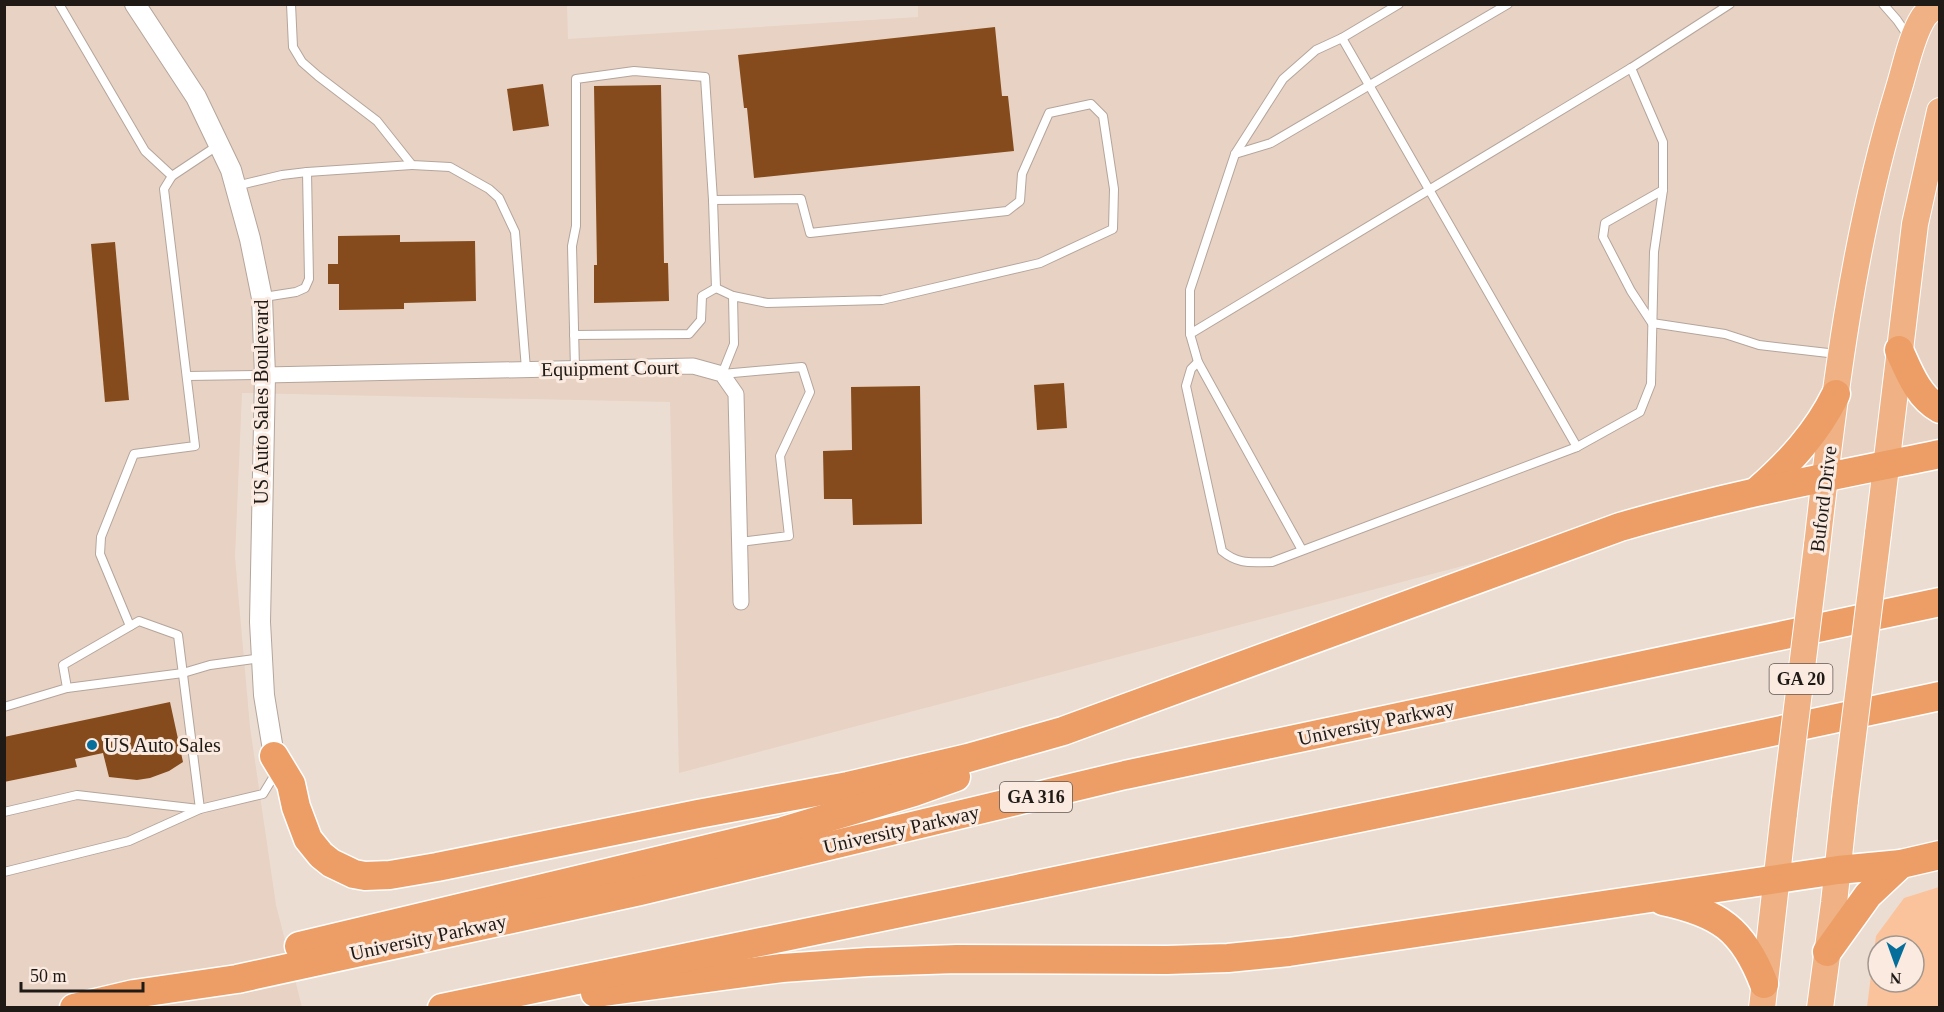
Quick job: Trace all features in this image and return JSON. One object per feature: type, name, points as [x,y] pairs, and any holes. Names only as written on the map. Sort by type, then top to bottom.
[{"type":"highway","name":"Buford Drive","points":[[1763,996],[1842,354],[1866,217],[1883,142],[1913,43],[1923,17],[1936,4]]},
{"type":"highway","name":"GA 20","points":[[1820,1008],[1915,224],[1938,118]]},
{"type":"highway","points":[[1899,350],[1915,384],[1924,397],[1940,409]]},
{"type":"highway","points":[[1757,491],[1792,459],[1807,441],[1836,394]]},
{"type":"highway","points":[[274,756],[291,784],[301,823],[321,855],[354,874],[378,876],[437,867],[848,786],[968,758],[1063,731],[1620,526],[1691,506],[1757,491],[1940,454]]},
{"type":"highway","name":"University Parkway","points":[[74,1008],[134,994],[260,974],[640,891],[1125,775],[1940,602]]},
{"type":"highway","points":[[442,1008],[1637,761],[1940,696]]},
{"type":"highway","points":[[134,994],[245,959],[783,831],[914,792],[1018,754],[1063,731]]},
{"type":"highway","points":[[488,1008],[782,968],[868,962],[957,959],[1167,960],[1268,954],[1838,870],[1901,864],[1940,855]]},
{"type":"highway","points":[[1827,952],[1868,895],[1901,864]]},
{"type":"highway","points":[[1649,898],[1682,905],[1720,921],[1731,929],[1749,950],[1763,996]]},
{"type":"street","name":"US Auto Sales Boulevard","points":[[135,4],[196,97],[231,170],[262,298],[265,375],[260,622],[264,695],[274,756]]},
{"type":"street","name":"Equipment Court","points":[[265,375],[693,366],[722,374]]},
{"type":"street","points":[[722,374],[736,394],[741,602]]},
{"type":"lane","points":[[59,4],[145,151],[172,176]]},
{"type":"lane","points":[[291,4],[293,47],[302,62],[377,121],[412,165]]},
{"type":"lane","points":[[1302,550],[1198,362],[1190,334],[1190,290],[1235,154],[1283,79],[1316,50],[1342,38],[1399,4]]},
{"type":"lane","points":[[1235,154],[1271,143],[1508,4]]},
{"type":"lane","points":[[1190,334],[1631,68],[1730,4]]},
{"type":"lane","points":[[1883,4],[1898,20],[1913,43]]},
{"type":"lane","points":[[1342,38],[1577,447]]},
{"type":"lane","points":[[1198,362],[1191,369],[1186,386],[1222,551],[1233,560],[1247,562],[1272,562],[1577,447],[1640,412],[1651,384],[1654,252],[1663,190],[1663,142],[1631,68]]},
{"type":"lane","points":[[574,369],[572,246],[576,226],[576,79],[634,71],[705,77],[716,288]]},
{"type":"lane","points":[[713,200],[801,200],[810,233],[1007,211],[1020,201],[1022,174],[1049,113],[1091,104],[1103,116],[1114,189],[1113,229],[1040,263],[882,300],[767,303],[733,296],[716,288]]},
{"type":"lane","points":[[130,626],[100,554],[101,537],[134,454],[195,446],[164,189],[172,176],[219,144]]},
{"type":"lane","points":[[236,186],[282,175],[307,172],[412,165],[450,167],[489,189],[500,198],[515,232],[526,369]]},
{"type":"lane","points":[[262,298],[296,292],[305,288],[309,279],[307,172]]},
{"type":"lane","points":[[1663,190],[1605,224],[1603,237],[1631,291],[1652,323],[1725,334],[1759,345],[1842,354]]},
{"type":"lane","points":[[574,335],[689,334],[701,320],[702,296],[716,288]]},
{"type":"lane","points":[[733,296],[734,344],[722,374],[802,367],[810,392],[780,456],[789,536],[740,542]]},
{"type":"lane","points":[[187,376],[265,375]]},
{"type":"lane","points":[[67,688],[63,665],[139,621],[178,635],[200,809]]},
{"type":"lane","points":[[4,707],[67,688],[183,673],[210,665],[261,658]]},
{"type":"lane","points":[[4,872],[129,842],[200,809],[263,794],[274,776],[274,756]]},
{"type":"lane","points":[[4,812],[77,795],[200,809]]},
{"type":"shaded area","points":[[918,4],[1939,5],[1939,440],[679,773],[670,402],[242,393],[235,557],[250,727],[276,905],[302,1007],[5,1008],[5,5],[567,5],[568,39],[918,17]]},
{"type":"shaded area","points":[[1939,887],[1939,1007],[1867,1007],[1869,994],[1926,994],[1926,934],[1877,934],[1904,898]]},
{"type":"building","points":[[995,27],[1002,96],[1008,96],[1014,151],[754,178],[747,108],[744,108],[738,55]]},
{"type":"building","points":[[543,84],[549,126],[513,131],[507,89]]},
{"type":"building","points":[[661,85],[664,263],[668,263],[669,301],[594,303],[594,265],[597,265],[594,86]]},
{"type":"building","points":[[400,235],[400,242],[475,241],[476,301],[404,303],[404,309],[339,310],[339,284],[328,284],[328,264],[338,264],[338,236]]},
{"type":"building","points":[[115,242],[129,400],[105,402],[91,244]]},
{"type":"building","points":[[1064,383],[1067,428],[1037,430],[1034,385]]},
{"type":"building","points":[[920,386],[922,524],[853,525],[852,499],[824,499],[823,451],[852,450],[851,387]]},
{"type":"building","name":"US Auto Sales","points":[[170,702],[183,762],[169,771],[137,780],[109,777],[103,753],[75,759],[77,767],[4,782],[4,737]]},
{"type":"place","name":"US Auto Sales","points":[[92,745]]}]
